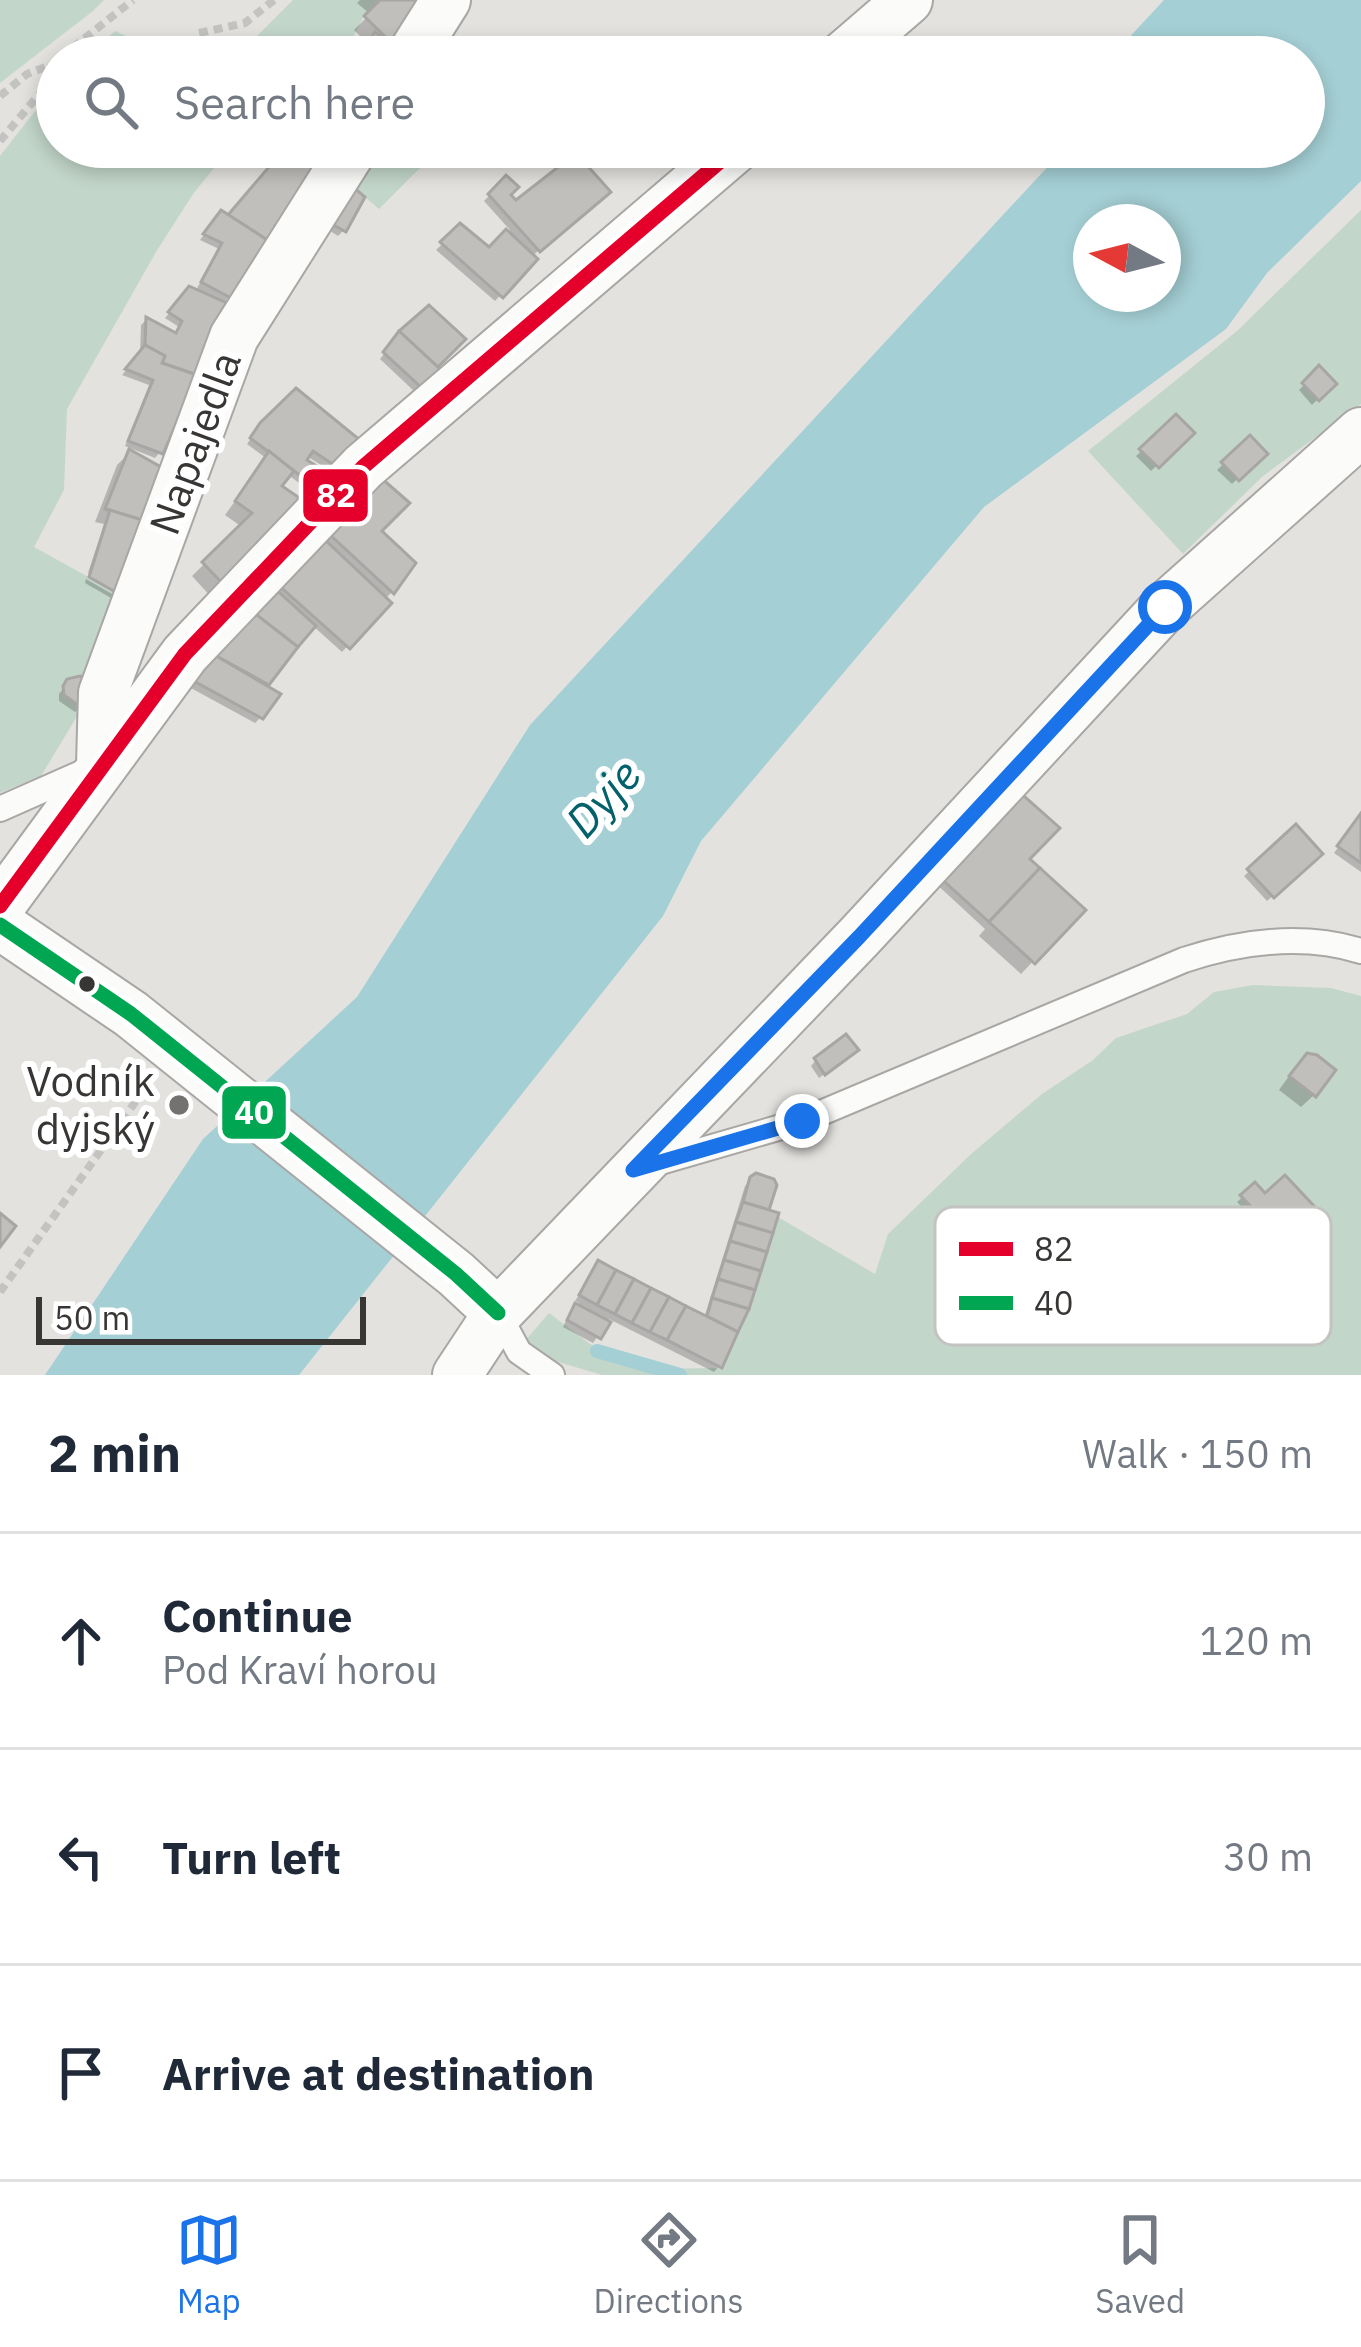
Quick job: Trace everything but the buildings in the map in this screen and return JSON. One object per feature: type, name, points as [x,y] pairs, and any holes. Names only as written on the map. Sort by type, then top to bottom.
[{"type":"street","points":[[423,36],[446,0]]},
{"type":"street","points":[[866,36],[908,0]]},
{"type":"street","name":"Napajedla","points":[[101,765],[103,693],[234,337],[341,168]]},
{"type":"street","points":[[0,906],[185,654],[363,467],[712,168]]},
{"type":"street","points":[[457,1375],[498,1312],[859,937],[1165,607],[1361,432]]},
{"type":"street","points":[[0,925],[131,1015],[498,1312]]},
{"type":"lane","points":[[0,809],[101,765]]},
{"type":"lane","points":[[633,1170],[802,1121],[1226,946],[1278,940],[1331,942],[1361,951]]},
{"type":"lane","points":[[498,1312],[519,1352],[552,1375]]},
{"type":"path","points":[[88,36],[133,0]]},
{"type":"path","points":[[199,33],[245,23],[274,0]]},
{"type":"path","points":[[0,96],[36,70]]},
{"type":"path","points":[[0,141],[36,98]]},
{"type":"path","points":[[0,1292],[184,1058]]},
{"type":"green space","points":[[0,0],[104,0],[61,36],[36,36],[36,55],[0,83]]},
{"type":"green space","points":[[293,0],[380,0],[354,36],[257,36]]},
{"type":"green space","points":[[36,110],[36,168],[214,168],[156,252],[67,409],[64,490],[34,547],[119,594],[91,680],[75,678],[65,684],[64,695],[82,708],[41,776],[0,793],[0,156]]},
{"type":"green space","points":[[364,168],[420,168],[379,209],[353,187]]},
{"type":"green space","points":[[1361,210],[1361,404],[1263,476],[1183,554],[1088,451],[1237,331]]},
{"type":"green space","points":[[1253,985],[1331,988],[1361,996],[1361,1375],[602,1375],[545,1358],[512,1356],[549,1313],[590,1344],[636,1369],[721,1368],[749,1309],[778,1217],[875,1274],[888,1234],[1042,1094],[1093,1060],[1116,1038],[1187,1014],[1214,992]]},
{"type":"water","name":"Dyje","points":[[1164,0],[1361,0],[1361,181],[1267,273],[1226,329],[984,507],[701,841],[663,916],[299,1375],[45,1375],[203,1139],[357,997],[530,725],[1047,168],[1325,168],[1325,36],[1131,36]]},
{"type":"waterway","points":[[597,1351],[680,1375]]},
{"type":"transit line","name":"82","points":[[0,906],[185,654],[363,467],[712,168]]},
{"type":"transit line","name":"40","points":[[0,925],[131,1014],[456,1274],[498,1313]]},
{"type":"place","name":"Vodník dyjský","points":[[179,1105]]},
{"type":"route","points":[[802,1121],[633,1170],[859,937],[1165,607]]}]
